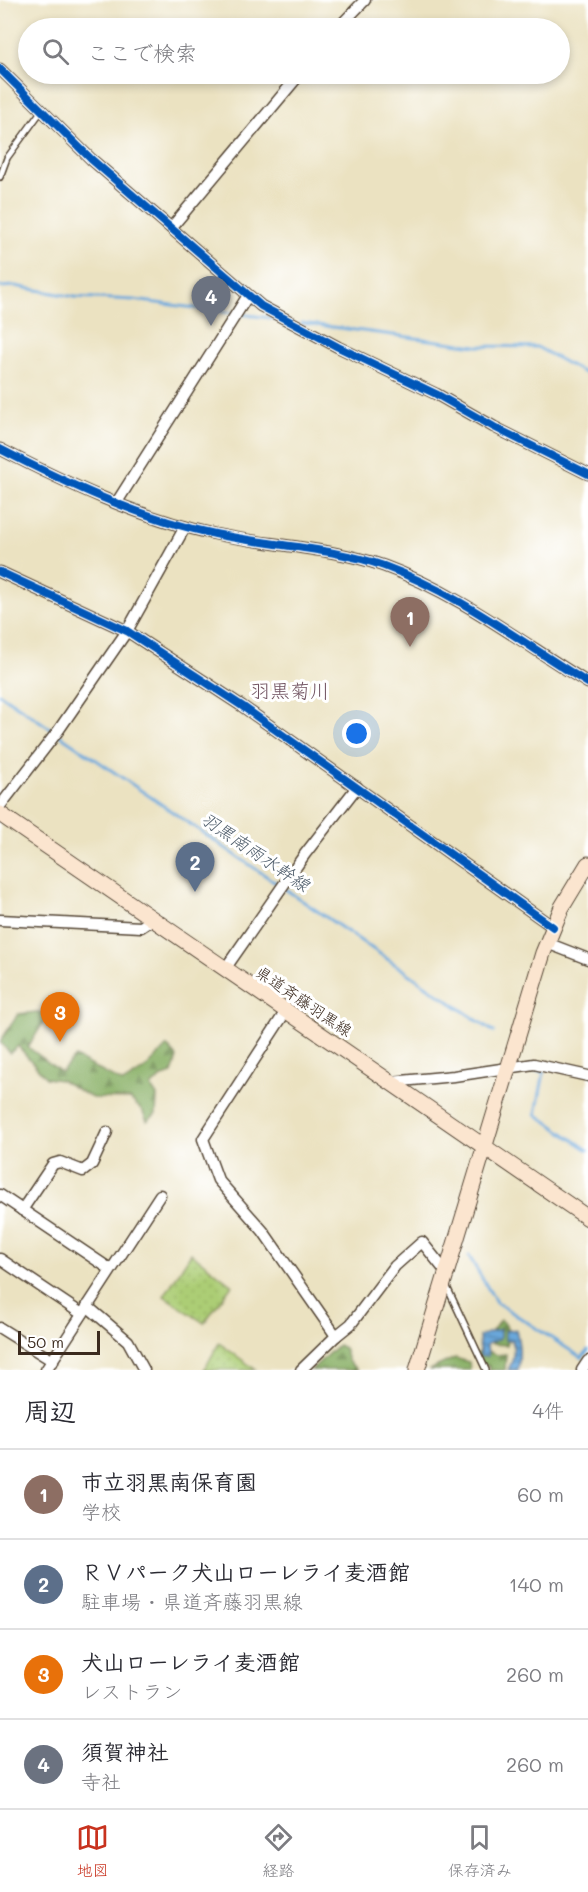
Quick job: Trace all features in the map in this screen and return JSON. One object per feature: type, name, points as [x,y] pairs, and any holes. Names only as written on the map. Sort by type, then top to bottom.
[{"type":"main road","name":"県道斉藤羽黒線","points":[[0,814],[588,1218]]},
{"type":"main road","points":[[417,1370],[483,1145],[547,943],[553,927],[586,872]]},
{"type":"street","points":[[348,18],[365,0]]},
{"type":"street","points":[[0,69],[92,159],[248,297],[338,347],[436,394],[494,427],[588,474]]},
{"type":"street","points":[[171,228],[292,84]]},
{"type":"street","points":[[117,502],[248,297]]},
{"type":"street","points":[[0,449],[58,480],[185,527],[356,557],[401,573],[487,616],[588,683]]},
{"type":"street","points":[[0,807],[56,734],[127,631],[185,527]]},
{"type":"street","points":[[0,572],[127,631],[357,787],[553,927]]},
{"type":"street","points":[[225,969],[357,787]]},
{"type":"street","points":[[0,920],[141,927],[153,919]]},
{"type":"street","points":[[547,943],[588,959]]},
{"type":"street","points":[[286,1011],[203,1139],[218,1180],[263,1231],[336,1336]]},
{"type":"street","points":[[391,1082],[454,1076],[507,1067],[546,1065],[588,1076]]},
{"type":"street","points":[[21,1210],[53,1164],[60,1162],[83,1171],[92,1164],[107,1132]]},
{"type":"street","points":[[0,1328],[49,1365],[160,1195]]},
{"type":"street","points":[[0,1196],[110,1269]]},
{"type":"street","points":[[301,1370],[351,1324],[395,1266],[422,1242],[444,1276]]},
{"type":"street","points":[[0,1259],[85,1310],[128,1341],[144,1370]]},
{"type":"street","points":[[582,1370],[588,1361]]},
{"type":"lane","points":[[0,177],[7,158],[42,110]]},
{"type":"lane","points":[[444,1276],[486,1370]]},
{"type":"green space","points":[[37,1012],[49,1014],[28,1047],[61,1072],[75,1057],[123,1083],[144,1070],[167,1046],[177,1057],[172,1074],[160,1078],[151,1087],[157,1096],[156,1114],[147,1121],[142,1110],[130,1099],[92,1098],[61,1080],[46,1078],[18,1046],[10,1053],[0,1042],[18,1014]]},
{"type":"green space","points":[[191,1253],[232,1285],[204,1323],[164,1296]]},
{"type":"green space","points":[[500,1320],[506,1324],[509,1337],[507,1345],[492,1344],[487,1338]]},
{"type":"green space","points":[[219,1343],[256,1370],[204,1370]]},
{"type":"green space","points":[[338,1345],[344,1348],[348,1361],[357,1370],[311,1370]]},
{"type":"green space","points":[[485,1350],[496,1355],[506,1354],[505,1370],[489,1370],[489,1366],[481,1363],[476,1354]]},
{"type":"green space","points":[[455,1358],[469,1362],[470,1370],[429,1370]]},
{"type":"water","points":[[500,1329],[500,1339],[487,1344],[488,1356],[480,1357],[479,1336]]},
{"type":"water","points":[[516,1329],[519,1349],[518,1370],[508,1370],[513,1348],[512,1340],[505,1341],[505,1331]]},
{"type":"waterway","points":[[0,287],[15,286],[75,297],[134,300],[233,313]]},
{"type":"waterway","points":[[240,314],[278,319]]},
{"type":"waterway","points":[[302,323],[476,346],[537,347],[588,375]]},
{"type":"waterway","name":"羽黒南雨水幹線","points":[[0,694],[494,1032]]},
{"type":"waterway","name":"羽黒南雨水幹線","points":[[530,1070],[544,1072],[536,1114],[588,1150]]},
{"type":"waterway","points":[[469,1256],[496,1302],[582,1358],[588,1350]]},
{"type":"cycle path","points":[[0,69],[91,159],[261,306],[588,474]]},
{"type":"cycle path","points":[[0,449],[105,499],[160,519],[215,534],[322,551],[384,566],[463,604],[588,683]]},
{"type":"cycle path","points":[[0,572],[127,631],[242,706],[553,927]]},
{"type":"place","name":"須賀神社","points":[[211,326]]},
{"type":"place","name":"市立羽黒南保育園","points":[[410,647]]},
{"type":"place","name":"ＲＶパーク犬山ローレライ麦酒館","points":[[195,892]]},
{"type":"place","name":"犬山ローレライ麦酒館","points":[[60,1042]]},
{"type":"district","name":"羽黒菊川","points":[[290,691]]}]
